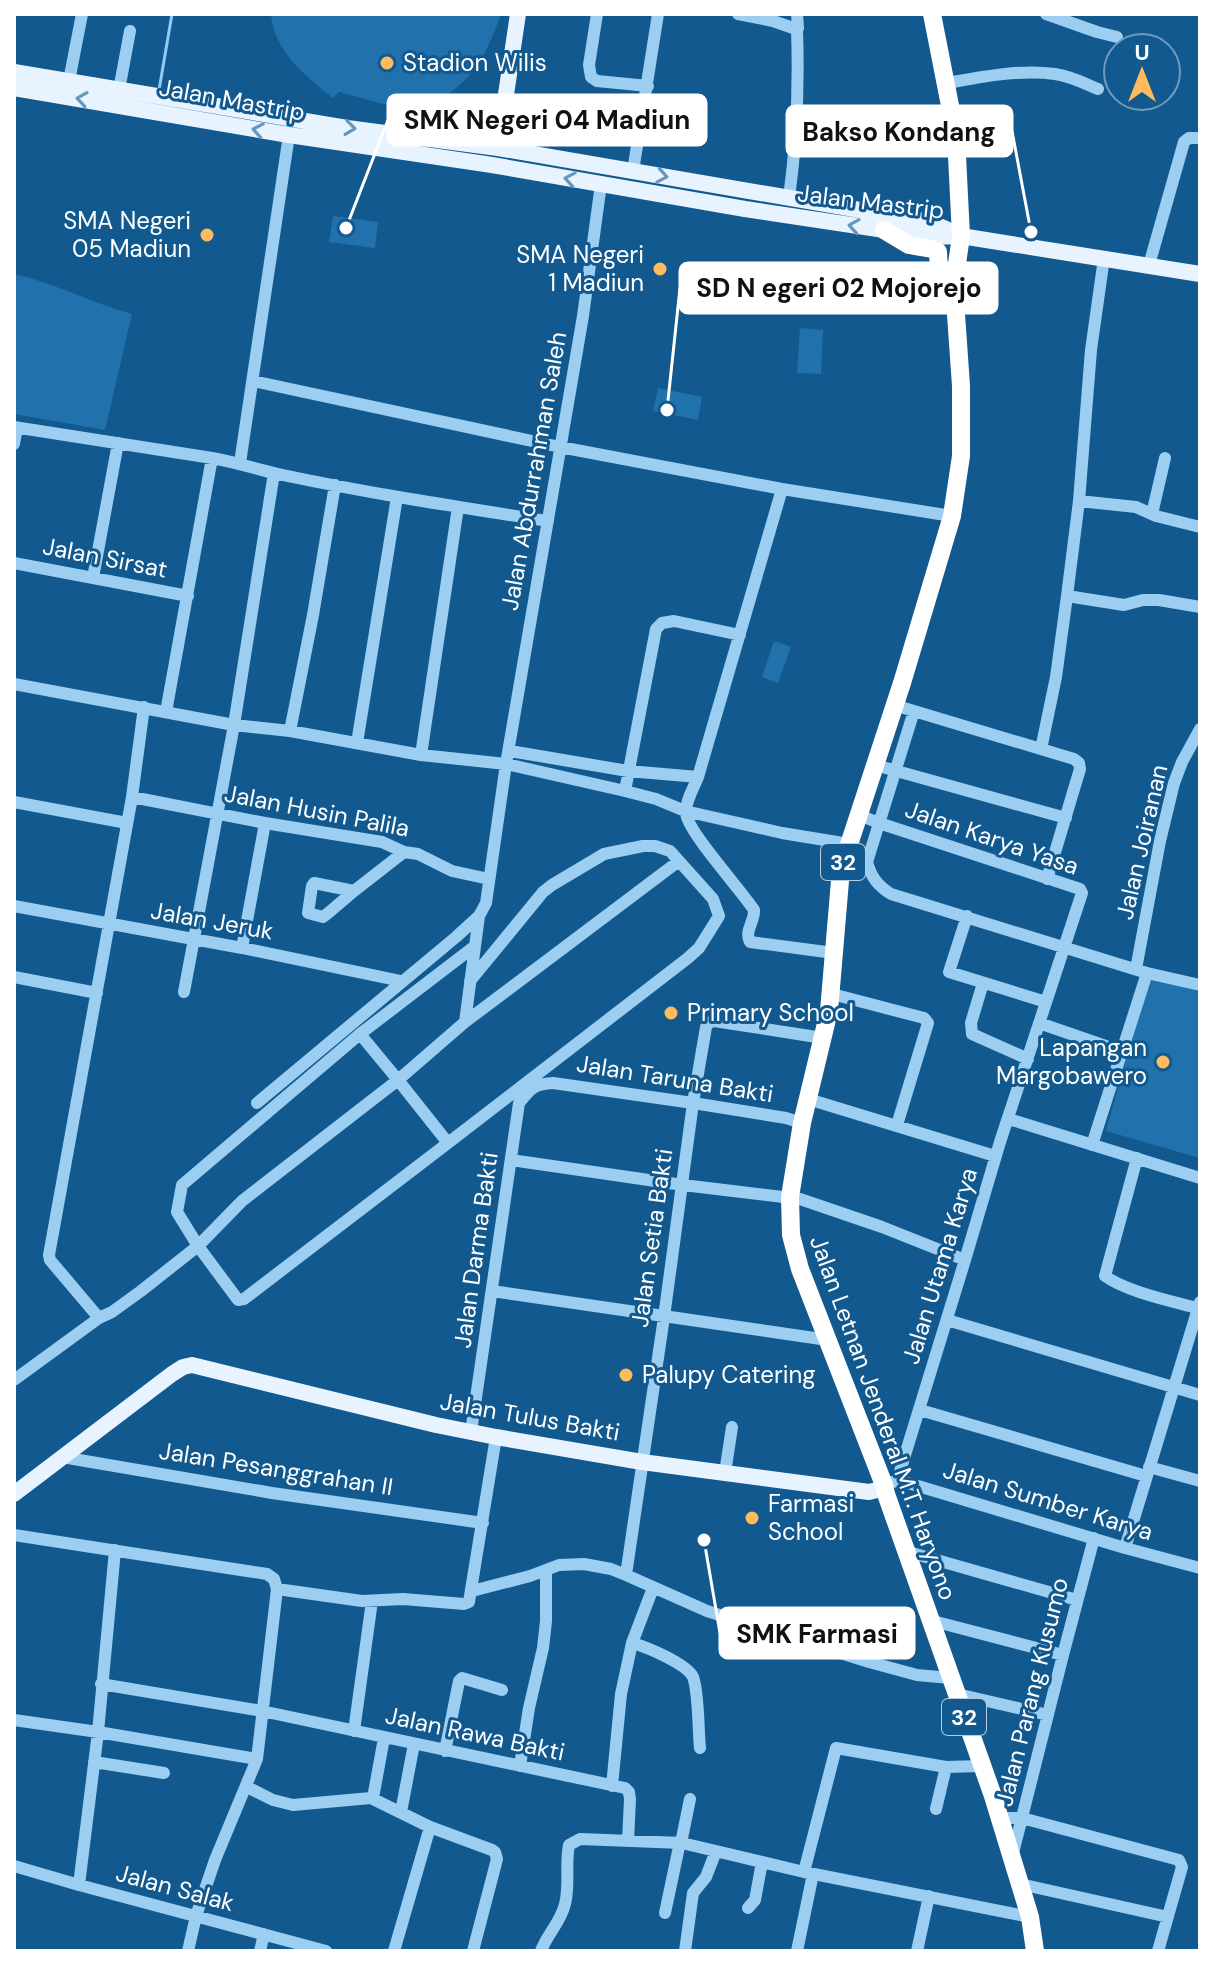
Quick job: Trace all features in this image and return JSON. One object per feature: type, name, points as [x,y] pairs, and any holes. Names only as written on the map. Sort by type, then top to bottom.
[{"type":"highway","name":"32","points":[[932,14],[956,136],[961,236]]},
{"type":"highway","points":[[884,230],[909,245],[938,252],[940,289],[944,299],[956,304]]},
{"type":"highway","name":"Jalan Letnan Jenderal M.T. Haryono","points":[[961,236],[955,278],[961,456],[952,516],[841,869],[832,994],[802,1123],[790,1197],[791,1235],[828,1340],[890,1483],[886,1494],[1000,1818],[1030,1917],[1035,1951]]},
{"type":"main road","points":[[498,148],[518,14]]},
{"type":"main road","name":"Jalan Mastrip","points":[[14,72],[119,90],[156,104],[289,135],[884,230],[931,237],[961,236]]},
{"type":"main road","name":"Jalan Mastrip","points":[[14,88],[498,148],[930,222],[961,236]]},
{"type":"main road","points":[[745,209],[752,192]]},
{"type":"main road","points":[[961,236],[1200,274]]},
{"type":"main road","name":"Jalan Tulus Bakti","points":[[62,1457],[172,1374],[192,1365],[471,1432],[642,1462],[869,1492],[890,1483]]},
{"type":"main road","points":[[14,1494],[62,1457]]},
{"type":"street","points":[[69,81],[82,14]]},
{"type":"street","points":[[597,14],[589,65],[591,77],[597,81],[648,86]]},
{"type":"street","points":[[633,171],[658,14]]},
{"type":"street","points":[[738,14],[797,29]]},
{"type":"street","points":[[789,198],[796,152],[799,71],[797,14]]},
{"type":"street","points":[[1046,14],[1102,32]]},
{"type":"street","points":[[1078,25],[1087,14]]},
{"type":"street","points":[[119,90],[130,31]]},
{"type":"street","points":[[947,83],[1040,73],[1057,74],[1098,89]]},
{"type":"street","points":[[240,463],[289,135]]},
{"type":"street","points":[[1149,265],[1184,142],[1189,138],[1200,138]]},
{"type":"street","name":"Jalan Abdurrahman Saleh","points":[[465,1022],[479,916],[486,903],[506,764],[583,316],[601,184]]},
{"type":"street","points":[[1041,749],[1056,677],[1067,596],[1079,501],[1091,350],[1104,258]]},
{"type":"street","points":[[253,381],[560,447],[782,489],[952,516]]},
{"type":"street","points":[[14,444],[16,428],[212,458],[397,497],[548,521]]},
{"type":"street","points":[[93,578],[118,443]]},
{"type":"street","points":[[166,712],[212,458]]},
{"type":"street","points":[[1152,514],[1165,458]]},
{"type":"street","points":[[184,992],[234,725],[274,473]]},
{"type":"street","points":[[290,731],[335,485]]},
{"type":"street","points":[[782,489],[698,777],[685,811],[698,836],[754,910],[747,938],[750,942],[834,953]]},
{"type":"street","points":[[357,743],[397,497]]},
{"type":"street","points":[[1079,501],[1124,505],[1200,527]]},
{"type":"street","points":[[421,755],[458,507]]},
{"type":"street","name":"Jalan Sirsat","points":[[14,563],[188,596]]},
{"type":"street","points":[[1067,596],[1124,605],[1159,600],[1200,607]]},
{"type":"street","points":[[625,791],[656,629],[662,623],[674,621],[740,635]]},
{"type":"street","points":[[14,684],[234,725],[290,731],[421,755],[506,764],[656,799],[685,811],[782,833],[849,844]]},
{"type":"street","points":[[894,705],[1079,763],[1080,769],[1047,879]]},
{"type":"street","points":[[99,1318],[49,1255],[132,797],[144,707]]},
{"type":"street","points":[[914,711],[867,862],[881,888],[891,894],[1142,971],[1200,985]]},
{"type":"street","name":"Jalan Joiranan","points":[[1092,1145],[1123,1052],[1142,971],[1160,841],[1174,783],[1200,729]]},
{"type":"street","points":[[510,751],[628,771],[698,777]]},
{"type":"street","points":[[875,765],[1066,818]]},
{"type":"street","name":"Jalan Husin Palila","points":[[132,797],[382,842],[404,852],[418,854],[459,874],[489,879]]},
{"type":"street","points":[[14,802],[127,823]]},
{"type":"street","name":"Jalan Karya Yasa","points":[[859,815],[1081,891],[1065,947]]},
{"type":"street","points":[[242,948],[265,823]]},
{"type":"street","points":[[470,981],[543,892],[604,854],[643,846],[670,851],[713,899],[718,909],[719,916],[699,948],[688,958],[241,1301],[238,1300],[177,1212],[182,1185],[360,1034],[475,946]]},
{"type":"street","points":[[354,891],[404,852]]},
{"type":"street","points":[[14,1380],[99,1318],[112,1312],[198,1246],[242,1201],[398,1080],[465,1022],[679,861]]},
{"type":"street","name":"Jalan Jeruk","points":[[14,906],[401,981]]},
{"type":"street","points":[[257,1103],[479,916]]},
{"type":"street","points":[[967,916],[949,972],[1046,1002]]},
{"type":"street","name":"Jalan Utama Karya","points":[[890,1483],[920,1410],[995,1156],[1065,947]]},
{"type":"street","points":[[14,977],[97,993]]},
{"type":"street","points":[[983,983],[971,1023],[972,1034],[1028,1059]]},
{"type":"street","points":[[832,994],[924,1018],[928,1023],[897,1125]]},
{"type":"street","name":"Jalan Setia Bakti","points":[[626,1575],[706,1027],[711,1021],[823,1038]]},
{"type":"street","points":[[1039,1023],[1123,1052]]},
{"type":"street","points":[[360,1034],[448,1143]]},
{"type":"street","name":"Jalan Taruna Bakti","points":[[540,1084],[553,1083],[693,1103],[802,1123]]},
{"type":"street","name":"Jalan Darma Bakti","points":[[471,1432],[519,1103],[530,1089],[540,1084]]},
{"type":"street","points":[[808,1099],[995,1156]]},
{"type":"street","points":[[1007,1123],[1200,1178]]},
{"type":"street","points":[[1125,1548],[1199,1306],[1158,1297],[1105,1276],[1137,1158]]},
{"type":"street","points":[[511,1160],[800,1199],[965,1260]]},
{"type":"street","points":[[492,1291],[828,1340]]},
{"type":"street","points":[[947,1320],[1200,1395]]},
{"type":"street","points":[[920,1410],[1148,1472],[1200,1481]]},
{"type":"street","points":[[725,1473],[732,1427]]},
{"type":"street","points":[[277,1589],[362,1601],[469,1602],[496,1437]]},
{"type":"street","name":"Jalan Pesanggrahan II","points":[[62,1457],[272,1493],[483,1523]]},
{"type":"street","name":"Jalan Sumber Karya","points":[[890,1483],[1200,1568]]},
{"type":"street","points":[[14,1535],[267,1574],[274,1579],[277,1589],[257,1759],[215,1860],[188,1951]]},
{"type":"street","name":"Jalan Parang Kusumo","points":[[1012,1857],[1094,1538]]},
{"type":"street","points":[[79,1885],[98,1732],[115,1550]]},
{"type":"street","points":[[905,1551],[1077,1600]]},
{"type":"street","points":[[472,1591],[546,1572],[563,1564],[611,1569],[707,1611],[1048,1715]]},
{"type":"street","points":[[520,1766],[543,1648],[546,1572]]},
{"type":"street","points":[[628,1841],[629,1792],[625,1788],[612,1786],[621,1694],[632,1643],[653,1588]]},
{"type":"street","points":[[354,1731],[372,1601]]},
{"type":"street","points":[[929,1620],[1063,1655]]},
{"type":"street","points":[[632,1643],[684,1667],[692,1675],[700,1748]]},
{"type":"street","points":[[445,1751],[459,1681],[462,1678],[502,1690]]},
{"type":"street","name":"Jalan Rawa Bakti","points":[[101,1684],[262,1711],[612,1786]]},
{"type":"street","points":[[14,1720],[257,1759]]},
{"type":"street","points":[[373,1798],[384,1738]]},
{"type":"street","points":[[401,1812],[414,1744]]},
{"type":"street","points":[[797,1951],[809,1873],[836,1748],[946,1767],[981,1766]]},
{"type":"street","points":[[94,1762],[164,1773]]},
{"type":"street","points":[[936,1809],[946,1767]]},
{"type":"street","points":[[247,1787],[293,1805],[373,1798],[430,1827],[495,1852],[498,1857],[473,1951]]},
{"type":"street","points":[[665,1913],[690,1799]]},
{"type":"street","points":[[1000,1818],[1022,1818],[1179,1860],[1182,1867],[1158,1951]]},
{"type":"street","points":[[394,1951],[430,1827]]},
{"type":"street","points":[[541,1951],[565,1905],[569,1845],[580,1839],[680,1842],[809,1873],[1030,1917]]},
{"type":"street","points":[[685,1951],[693,1893],[706,1877],[716,1851]]},
{"type":"street","points":[[748,1908],[755,1900],[762,1862]]},
{"type":"street","name":"Jalan Salak","points":[[14,1866],[326,1951]]},
{"type":"street","points":[[1020,1884],[1168,1917]]},
{"type":"street","points":[[917,1951],[929,1896]]},
{"type":"street","points":[[260,1951],[264,1934]]},
{"type":"shaded area","name":"Stadion Wilis","points":[[271,14],[501,14],[486,50],[468,76],[443,97],[408,112],[405,103],[383,104],[339,92],[333,98],[302,72],[284,51],[273,27]]},
{"type":"shaded area","points":[[333,216],[378,222],[375,248],[329,242]]},
{"type":"shaded area","points":[[14,274],[132,314],[105,430],[14,414]]},
{"type":"shaded area","points":[[800,328],[823,330],[821,374],[797,373]]},
{"type":"shaded area","points":[[658,388],[702,397],[698,420],[653,411]]},
{"type":"shaded area","points":[[774,641],[791,647],[778,683],[762,677]]},
{"type":"shaded area","name":"Lapangan Margobawero","points":[[1149,976],[1200,992],[1200,1158],[1106,1131]]},
{"type":"waterway","points":[[159,90],[172,14]]},
{"type":"place","name":"Stadion Wilis","points":[[387,63]]},
{"type":"place","name":"SMK Negeri 04 Madiun","points":[[346,228]]},
{"type":"place","name":"Bakso Kondang","points":[[1031,232]]},
{"type":"place","name":"SMA Negeri 05 Madiun","points":[[207,235]]},
{"type":"place","name":"SMA Negeri 1 Madiun","points":[[660,269]]},
{"type":"place","name":"SD N egeri 02 Mojorejo","points":[[667,410]]},
{"type":"place","name":"Primary School","points":[[671,1013]]},
{"type":"place","name":"Lapangan Margobawero","points":[[1163,1062]]},
{"type":"place","name":"Palupy Catering","points":[[626,1375]]},
{"type":"place","name":"Farmasi School","points":[[752,1518]]},
{"type":"place","name":"SMK Farmasi","points":[[704,1540]]}]
